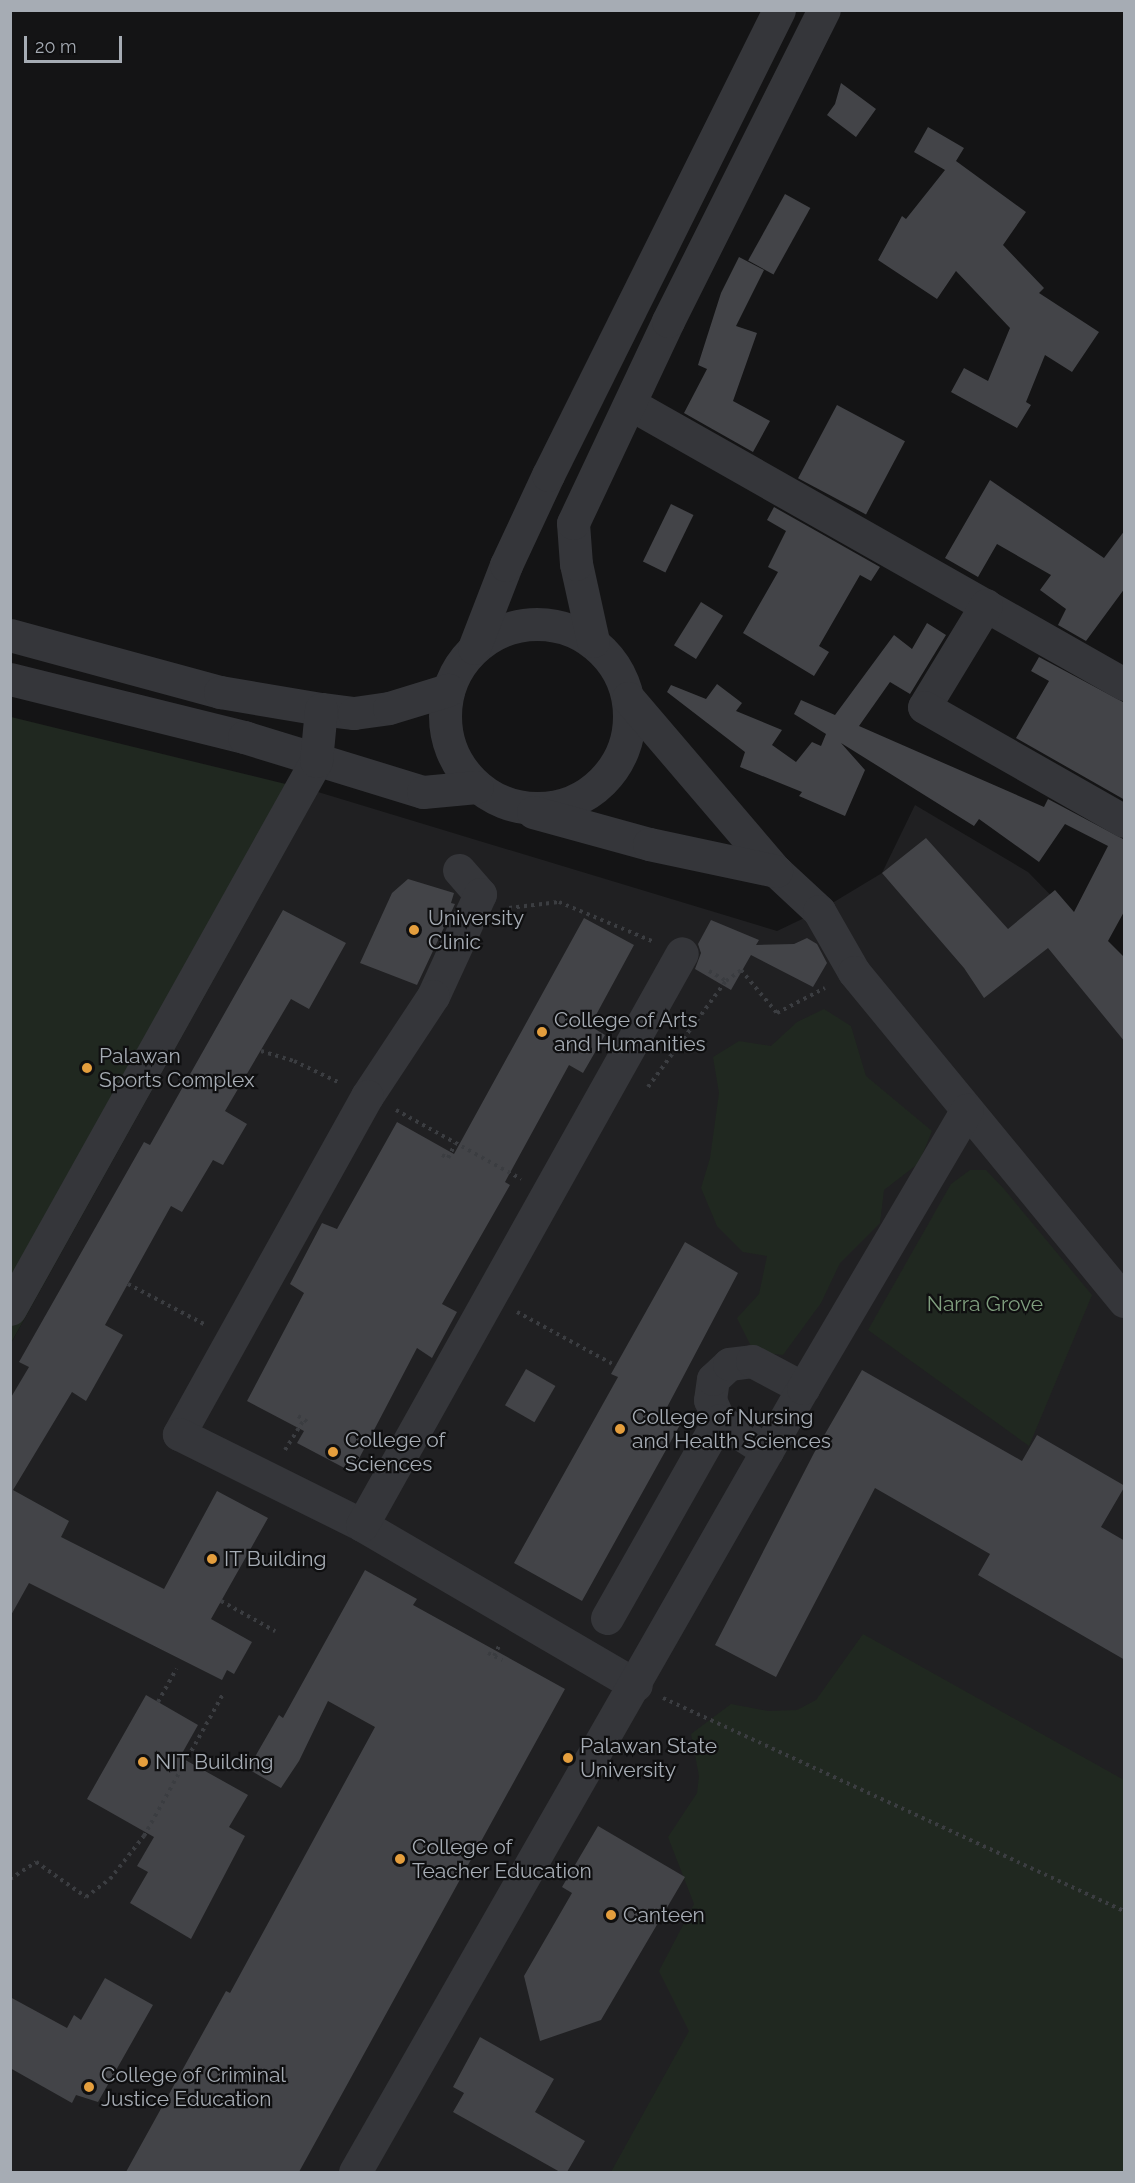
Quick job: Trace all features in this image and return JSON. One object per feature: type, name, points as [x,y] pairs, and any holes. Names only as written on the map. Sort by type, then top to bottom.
[{"type":"street","points":[[776,871],[649,844],[508,805],[477,787],[454,759],[444,725],[448,690],[459,667],[474,648],[506,565],[548,475],[779,10]]},
{"type":"street","points":[[593,641],[576,564],[573,523],[632,405],[668,321],[824,10]]},
{"type":"street","points":[[632,405],[1125,684]]},
{"type":"street","points":[[986,605],[924,707],[1125,821]]},
{"type":"street","points":[[474,648],[506,629],[543,623],[593,641],[611,659],[628,698],[776,871],[819,911],[854,972],[1125,1301]]},
{"type":"street","points":[[10,635],[220,692],[321,710],[354,713],[448,690]]},
{"type":"street","points":[[10,679],[244,737],[423,792],[477,787]]},
{"type":"street","points":[[508,805],[546,809],[582,797],[611,772],[627,736],[628,698]]},
{"type":"street","points":[[10,1309],[316,760],[321,710]]},
{"type":"street","points":[[470,882],[433,996],[367,1096],[230,1338],[179,1434],[362,1525],[636,1685]]},
{"type":"street","points":[[362,1525],[487,1297],[682,953]]},
{"type":"street","points":[[355,2172],[636,1685],[803,1388],[967,1110]]},
{"type":"street","points":[[767,1451],[719,1420],[710,1401],[713,1379],[729,1364],[752,1361],[803,1388]]},
{"type":"street","points":[[607,1618],[719,1420]]},
{"type":"path","points":[[470,882],[508,908],[560,902],[682,953]]},
{"type":"path","points":[[643,1096],[726,981],[741,970],[777,1013],[854,972]]},
{"type":"path","points":[[261,1051],[294,1061],[367,1096],[546,1192]]},
{"type":"path","points":[[448,1158],[455,1144]]},
{"type":"path","points":[[442,1155],[453,1161]]},
{"type":"path","points":[[128,1284],[230,1338]]},
{"type":"path","points":[[487,1297],[616,1366]]},
{"type":"path","points":[[515,1324],[526,1304]]},
{"type":"path","points":[[297,1416],[309,1423]]},
{"type":"path","points":[[221,1601],[275,1631]]},
{"type":"path","points":[[488,1653],[502,1660]]},
{"type":"path","points":[[158,1702],[176,1669]]},
{"type":"path","points":[[636,1685],[1125,1911]]},
{"type":"path","points":[[10,1880],[36,1862],[86,1897],[110,1879],[144,1836],[223,1694]]},
{"type":"shaded area","name":"Palawan State University","points":[[318,792],[777,931],[819,911],[882,873],[915,805],[1028,872],[1124,970],[1124,2172],[11,2172],[11,1343]]},
{"type":"green space","name":"Palawan Sports Complex","points":[[11,717],[318,792],[11,1343]]},
{"type":"green space","points":[[824,1009],[851,1026],[866,1076],[932,1131],[919,1163],[884,1190],[880,1223],[840,1263],[821,1303],[783,1355],[754,1352],[737,1318],[759,1294],[767,1256],[743,1252],[717,1226],[701,1188],[710,1158],[719,1093],[713,1057],[739,1041],[771,1046],[797,1022]]},
{"type":"green space","name":"Narra Grove","points":[[970,1170],[986,1170],[1092,1295],[1029,1446],[868,1330],[951,1184]]},
{"type":"green space","points":[[863,1634],[1124,1780],[1124,2172],[611,2172],[689,2031],[659,1971],[694,1904],[668,1837],[697,1793],[699,1776],[691,1734],[731,1704],[768,1711],[797,1710],[816,1700]]},
{"type":"building","points":[[841,83],[876,109],[856,137],[827,115],[835,104]]},
{"type":"building","points":[[928,127],[964,148],[956,161],[1026,212],[1003,245],[1044,288],[1039,293],[1099,332],[1072,372],[1045,355],[1026,402],[1031,405],[1017,428],[951,392],[964,368],[988,381],[1010,328],[956,271],[937,299],[878,260],[902,216],[906,219],[945,170],[914,152]]},
{"type":"building","points":[[785,194],[810,208],[774,275],[748,260]]},
{"type":"building","points":[[739,257],[764,270],[736,326],[757,333],[733,401],[770,421],[753,452],[684,413],[707,369],[698,365],[721,293]]},
{"type":"building","points":[[837,405],[905,441],[866,514],[798,478]]},
{"type":"building","points":[[990,480],[1104,558],[1125,530],[1125,588],[1086,641],[1058,625],[1066,609],[1040,590],[1051,575],[997,544],[978,577],[945,558]]},
{"type":"building","points":[[671,504],[693,515],[665,572],[643,562]]},
{"type":"building","points":[[774,507],[880,567],[871,581],[860,575],[819,646],[829,652],[814,676],[743,633],[778,572],[768,567],[786,531],[767,520]]},
{"type":"building","points":[[701,602],[723,616],[696,659],[674,645]]},
{"type":"building","points":[[927,623],[946,635],[910,694],[890,682],[859,726],[1044,807],[1048,799],[1125,840],[1125,910],[1108,941],[1125,958],[1125,1042],[1048,948],[984,998],[964,968],[882,873],[926,838],[1008,929],[1055,890],[1074,912],[1108,846],[1065,824],[1039,862],[979,819],[974,826],[841,743],[865,770],[845,816],[799,796],[802,792],[740,767],[745,752],[667,692],[671,685],[706,699],[717,684],[742,703],[736,711],[782,730],[772,745],[796,762],[812,742],[821,746],[826,734],[794,714],[801,700],[835,715],[894,635],[912,649]]},
{"type":"building","points":[[1039,657],[1125,703],[1125,800],[1016,738],[1049,681],[1031,671]]},
{"type":"building","name":"University Clinic","points":[[408,879],[454,893],[451,903],[455,904],[417,985],[360,963],[392,893]]},
{"type":"building","points":[[283,910],[346,943],[309,1009],[291,999],[225,1111],[247,1124],[223,1165],[213,1160],[182,1212],[171,1206],[105,1325],[123,1335],[86,1401],[72,1392],[13,1490],[69,1521],[61,1537],[164,1589],[217,1491],[268,1518],[211,1619],[252,1642],[234,1674],[227,1670],[222,1680],[29,1583],[10,1617],[10,1399],[29,1367],[19,1362],[144,1142],[150,1145]]},
{"type":"building","points":[[584,918],[634,945],[590,1026],[605,1035],[583,1073],[569,1065],[505,1182],[510,1185],[442,1304],[457,1312],[432,1358],[417,1348],[352,1472],[297,1443],[304,1431],[247,1401],[304,1293],[290,1284],[322,1223],[337,1229],[397,1122],[454,1154]]},
{"type":"building","points":[[711,920],[759,940],[756,945],[794,944],[807,938],[817,944],[827,963],[813,987],[751,955],[731,990],[695,969],[701,953],[698,944]]},
{"type":"building","points":[[685,1242],[738,1273],[664,1413],[681,1423],[582,1601],[514,1563],[618,1377],[611,1374]]},
{"type":"building","points":[[526,1369],[555,1386],[534,1422],[505,1405]]},
{"type":"building","points":[[862,1370],[1022,1461],[1037,1435],[1125,1486],[1101,1527],[1125,1541],[1125,1660],[978,1575],[990,1554],[875,1488],[776,1677],[715,1645],[814,1453]]},
{"type":"building","name":"College of Teacher Education","points":[[365,1570],[417,1599],[413,1605],[565,1689],[299,2172],[126,2172],[226,1991],[230,1993],[375,1727],[328,1701],[299,1761],[281,1788],[248,1769],[279,1715],[283,1718]]},
{"type":"building","points":[[146,1695],[198,1725],[180,1757],[248,1795],[229,1827],[245,1836],[191,1939],[130,1903],[148,1872],[137,1866],[154,1837],[87,1799]]},
{"type":"building","name":"Canteen","points":[[598,1826],[685,1877],[601,2020],[540,2041],[524,1976],[572,1893],[562,1887]]},
{"type":"building","name":"College of Criminal Justice Education","points":[[105,1978],[153,2005],[98,2102],[76,2095],[72,2103],[10,2068],[10,1997],[67,2028],[74,2015],[81,2020]]},
{"type":"building","points":[[480,2037],[554,2079],[535,2112],[585,2141],[567,2172],[560,2172],[453,2112],[464,2093],[453,2087]]},
{"type":"place","name":"University Clinic","points":[[414,930]]},
{"type":"place","name":"College of Arts and Humanities","points":[[542,1032]]},
{"type":"place","name":"Palawan Sports Complex","points":[[87,1068]]},
{"type":"place","name":"College of Nursing and Health Sciences","points":[[620,1429]]},
{"type":"place","name":"College of Sciences","points":[[333,1452]]},
{"type":"place","name":"IT Building","points":[[212,1559]]},
{"type":"place","name":"Palawan State University","points":[[568,1758]]},
{"type":"place","name":"NIT Building","points":[[143,1762]]},
{"type":"place","name":"College of Teacher Education","points":[[400,1859]]},
{"type":"place","name":"Canteen","points":[[611,1915]]},
{"type":"place","name":"College of Criminal Justice Education","points":[[89,2087]]}]
